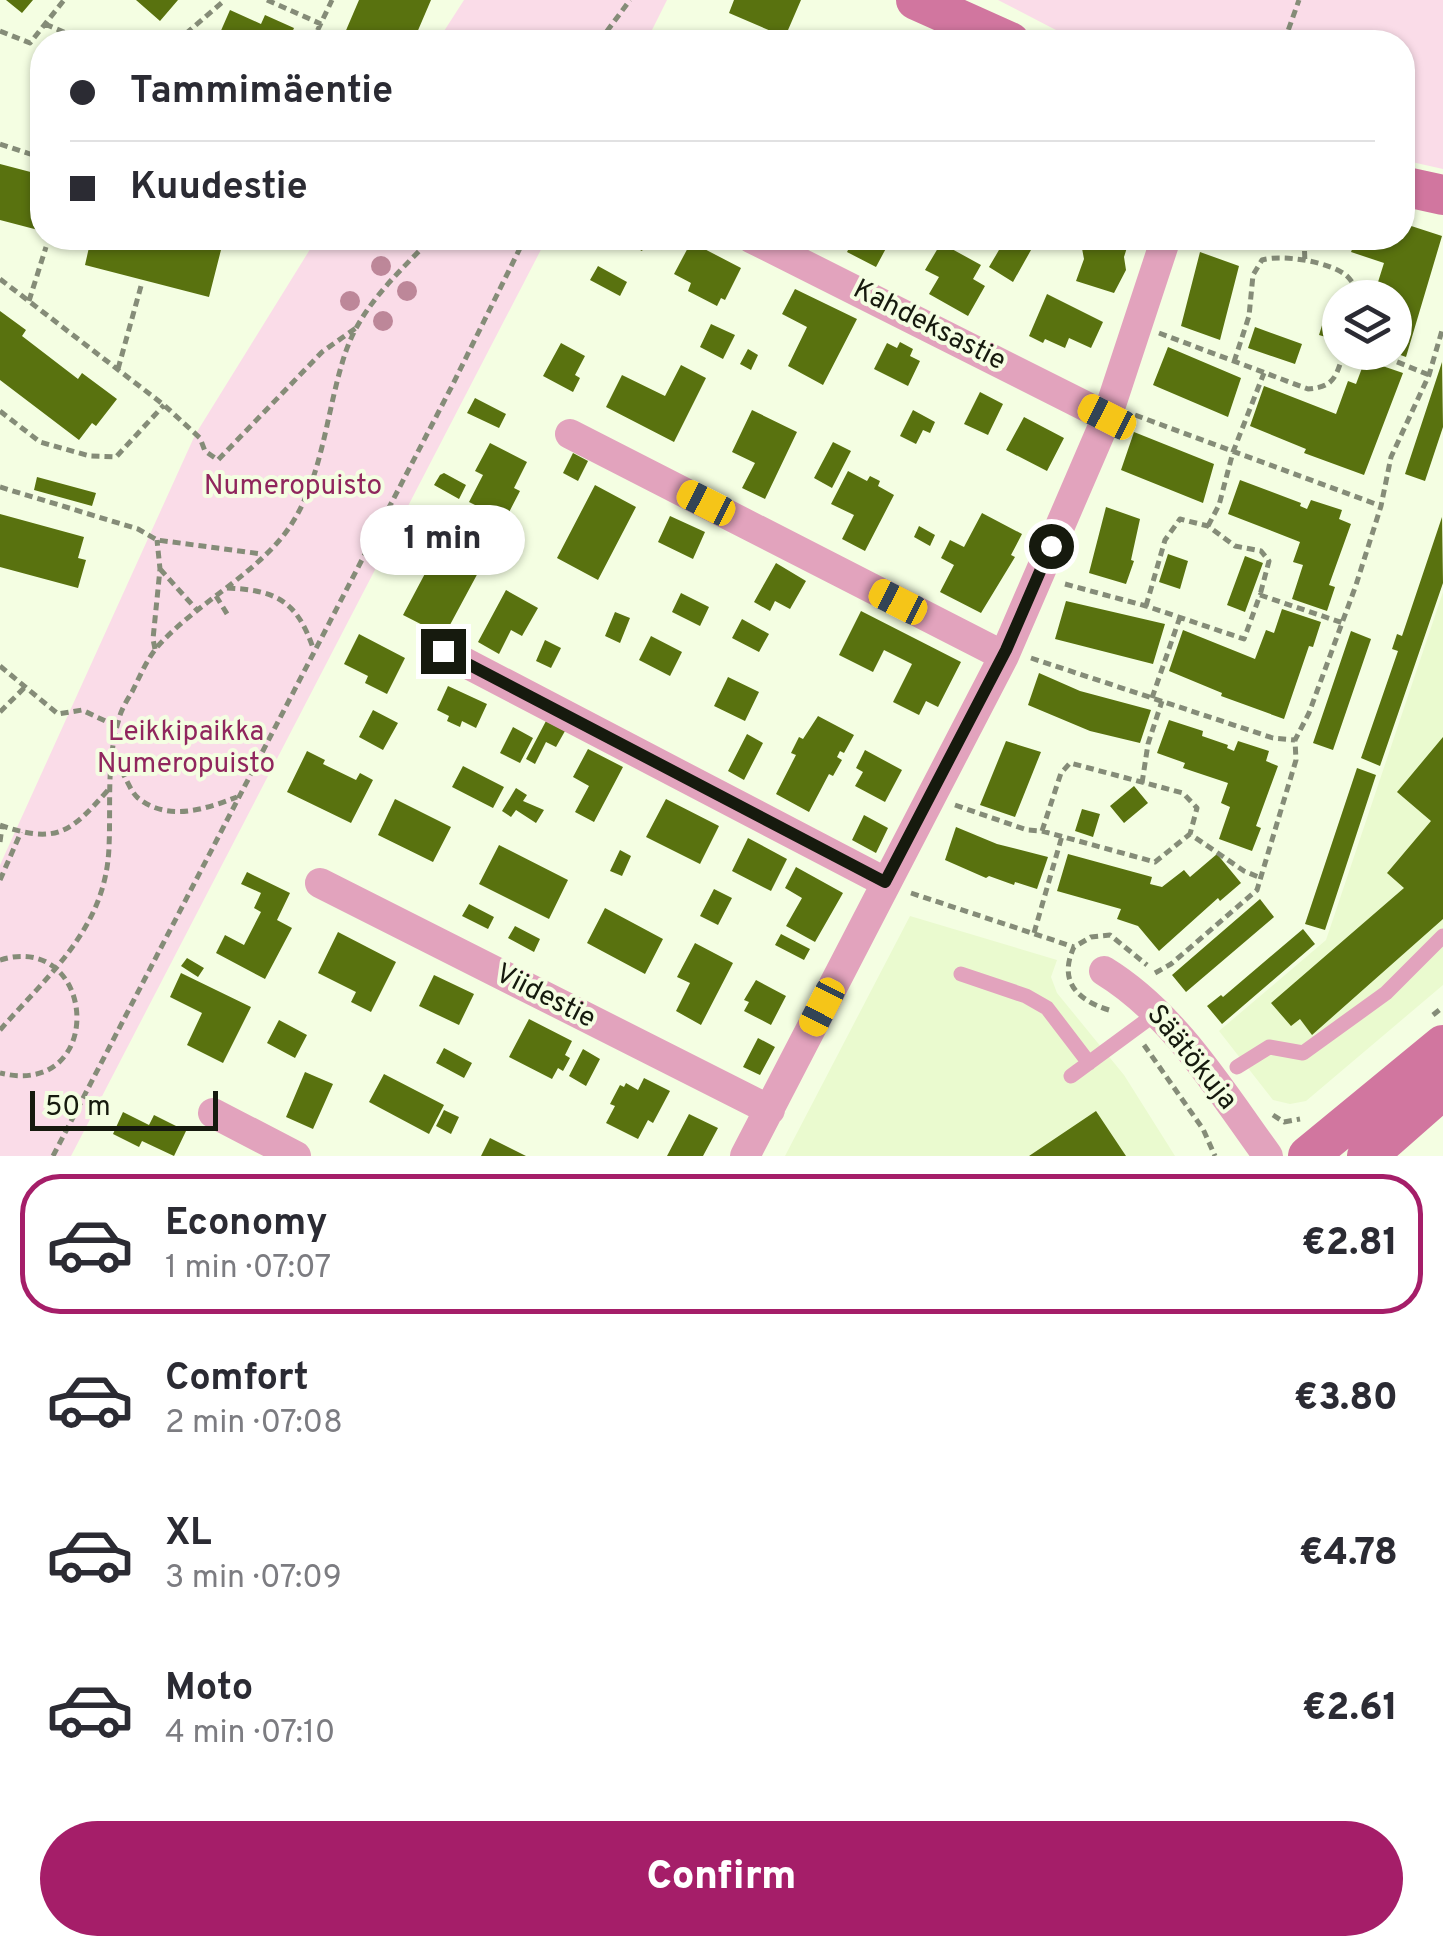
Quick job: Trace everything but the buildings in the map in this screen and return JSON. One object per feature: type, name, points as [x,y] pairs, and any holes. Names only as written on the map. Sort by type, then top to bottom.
[{"type":"main road","points":[[916,0],[983,30]]},
{"type":"main road","points":[[1415,189],[1443,195]]},
{"type":"main road","points":[[1308,1156],[1443,1044]]},
{"type":"main road","points":[[1367,1156],[1443,1090]]},
{"type":"street","name":"Kahdeksastie","points":[[776,250],[1108,412]]},
{"type":"street","points":[[746,1156],[1005,653],[1108,412],[1162,250]]},
{"type":"street","points":[[570,434],[1005,653]]},
{"type":"street","points":[[438,648],[885,882]]},
{"type":"street","name":"Viidestie","points":[[320,883],[770,1110]]},
{"type":"street","name":"Säätökuja","points":[[1104,971],[1136,990],[1158,1012],[1268,1156]]},
{"type":"street","points":[[213,1113],[296,1156]]},
{"type":"lane","points":[[1237,1067],[1270,1047],[1303,1053],[1386,993],[1443,936]]},
{"type":"lane","points":[[960,974],[1026,996],[1047,1008],[1090,1063]]},
{"type":"lane","points":[[1071,1076],[1158,1012]]},
{"type":"path","points":[[40,30],[64,0]]},
{"type":"path","points":[[190,30],[225,0]]},
{"type":"path","points":[[268,0],[320,24]]},
{"type":"path","points":[[317,30],[332,0]]},
{"type":"path","points":[[608,30],[630,0]]},
{"type":"path","points":[[1288,30],[1299,0]]},
{"type":"path","points":[[45,24],[59,30]]},
{"type":"path","points":[[0,31],[30,43]]},
{"type":"path","points":[[0,144],[30,154]]},
{"type":"path","points":[[29,301],[45,250]]},
{"type":"path","points":[[0,1030],[56,970],[94,917],[104,889],[109,850],[109,772],[119,718],[155,649],[282,538],[308,494],[346,349],[356,328],[380,294],[421,250]]},
{"type":"path","points":[[53,1156],[519,250]]},
{"type":"path","points":[[1304,250],[1305,262]]},
{"type":"path","points":[[1234,362],[1250,316],[1256,266],[1270,258],[1305,262],[1344,273],[1350,280]]},
{"type":"path","points":[[0,279],[164,405],[218,460],[322,352],[356,328]]},
{"type":"path","points":[[118,369],[141,286]]},
{"type":"path","points":[[1139,325],[1308,390],[1325,388],[1338,370]]},
{"type":"path","points":[[1155,973],[1171,964],[1257,890],[1296,760],[1295,740],[1343,622],[1380,506],[1391,457],[1428,374],[1443,327]]},
{"type":"path","points":[[1412,368],[1428,374]]},
{"type":"path","points":[[1208,526],[1220,505],[1233,452],[1264,373]]},
{"type":"path","points":[[0,411],[40,442],[90,456],[116,458],[164,405]]},
{"type":"path","points":[[1108,412],[1233,452],[1380,506]]},
{"type":"path","points":[[0,487],[138,528],[157,540],[264,554]]},
{"type":"path","points":[[1040,574],[1244,640],[1270,561],[1261,551],[1235,546],[1208,526],[1180,519],[1164,540],[1146,606]]},
{"type":"path","points":[[155,649],[160,569],[157,540]]},
{"type":"path","points":[[160,569],[197,610]]},
{"type":"path","points":[[226,588],[257,589],[284,600],[304,622],[313,648]]},
{"type":"path","points":[[1260,595],[1343,622]]},
{"type":"path","points":[[216,596],[229,617]]},
{"type":"path","points":[[1152,698],[1180,617]]},
{"type":"path","points":[[1005,653],[1273,738],[1295,740]]},
{"type":"path","points":[[0,666],[58,714],[82,710],[117,727]]},
{"type":"path","points":[[0,712],[25,687]]},
{"type":"path","points":[[1142,784],[1148,744],[1162,701]]},
{"type":"path","points":[[930,796],[1027,830],[1156,862],[1190,834],[1197,808],[1182,794],[1070,763],[1061,773],[1042,831]]},
{"type":"path","points":[[109,772],[131,769]]},
{"type":"path","points":[[121,770],[137,797],[167,811],[202,811],[237,797]]},
{"type":"path","points":[[0,842],[1,826],[53,835],[76,826],[109,789]]},
{"type":"path","points":[[0,880],[21,831]]},
{"type":"path","points":[[1190,834],[1244,871],[1261,878]]},
{"type":"path","points":[[1034,933],[1062,836]]},
{"type":"path","points":[[885,882],[1074,947]]},
{"type":"path","points":[[0,960],[40,960],[70,984],[79,1007],[72,1047],[58,1062],[42,1072],[14,1076],[0,1073]]},
{"type":"path","points":[[0,1015],[8,1020]]},
{"type":"shaded area","points":[[1443,592],[1443,985],[1306,1101],[1290,1104],[1273,1100],[1219,1031],[1326,940]]},
{"type":"shaded area","points":[[910,916],[1057,960],[1051,977],[1057,993],[1124,1075],[1175,1156],[785,1156]]},
{"type":"green space","points":[[464,0],[667,0],[652,30],[445,30]]},
{"type":"green space","points":[[998,0],[1443,0],[1443,169],[1415,163],[1415,30],[1056,30]]},
{"type":"green space","name":"Numeropuisto","points":[[310,250],[541,250],[71,1156],[0,1156],[0,865],[195,435]]},
{"type":"route","points":[[443,651],[885,882],[1006,650],[1051,546]]},
{"type":"park label","name":"Leikkipaikka Numeropuisto","points":[[186,749]]}]
